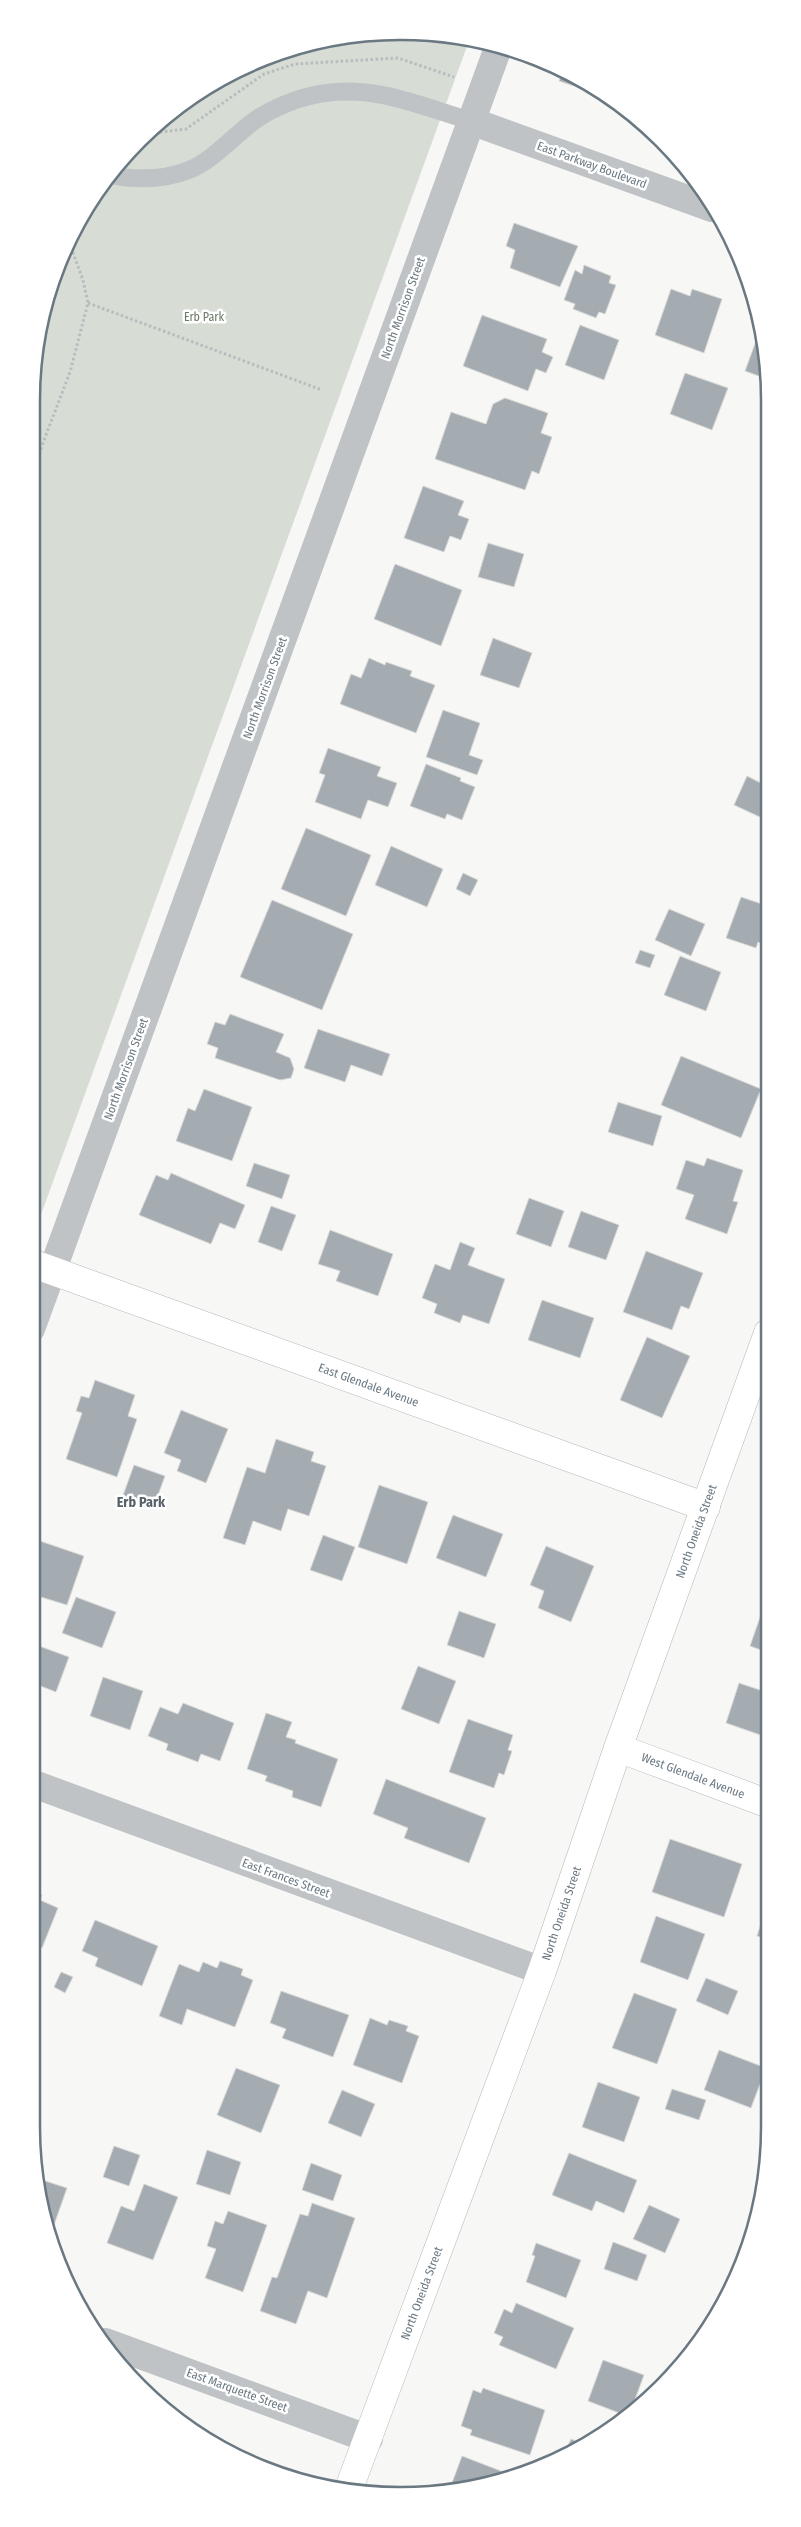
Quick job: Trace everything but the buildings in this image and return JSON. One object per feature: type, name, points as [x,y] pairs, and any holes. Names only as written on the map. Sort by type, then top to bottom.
[{"type":"main road","name":"East Glendale Avenue","points":[[42,1267],[706,1507]]},
{"type":"main road","name":"North Oneida Street","points":[[351,2484],[542,1972],[618,1748],[761,1353]]},
{"type":"main road","name":"West Glendale Avenue","points":[[618,1748],[761,1801]]},
{"type":"street","name":"North Morrison Street","points":[[42,1267],[496,53]]},
{"type":"street","name":"East Parkway Boulevard","points":[[472,121],[703,205]]},
{"type":"street","name":"East Frances Street","points":[[40,1786],[542,1972]]},
{"type":"street","name":"East Marquette Street","points":[[113,2345],[369,2439]]},
{"type":"lane","points":[[118,176],[145,179],[190,170],[224,147],[246,127],[272,110],[318,94],[356,91],[378,92],[472,121]]},
{"type":"path","points":[[40,451],[70,372],[88,303],[83,280],[72,251]]},
{"type":"path","points":[[88,303],[322,390]]},
{"type":"green space","name":"Erb Park","points":[[400,40],[448,43],[467,46],[40,1217],[40,400],[43,353],[47,330],[52,307],[67,263],[88,220],[114,181],[129,163],[181,114],[220,88],[263,67],[285,59],[307,52],[353,43]]},
{"type":"district","name":"Erb Park","points":[[141,1502]]}]
